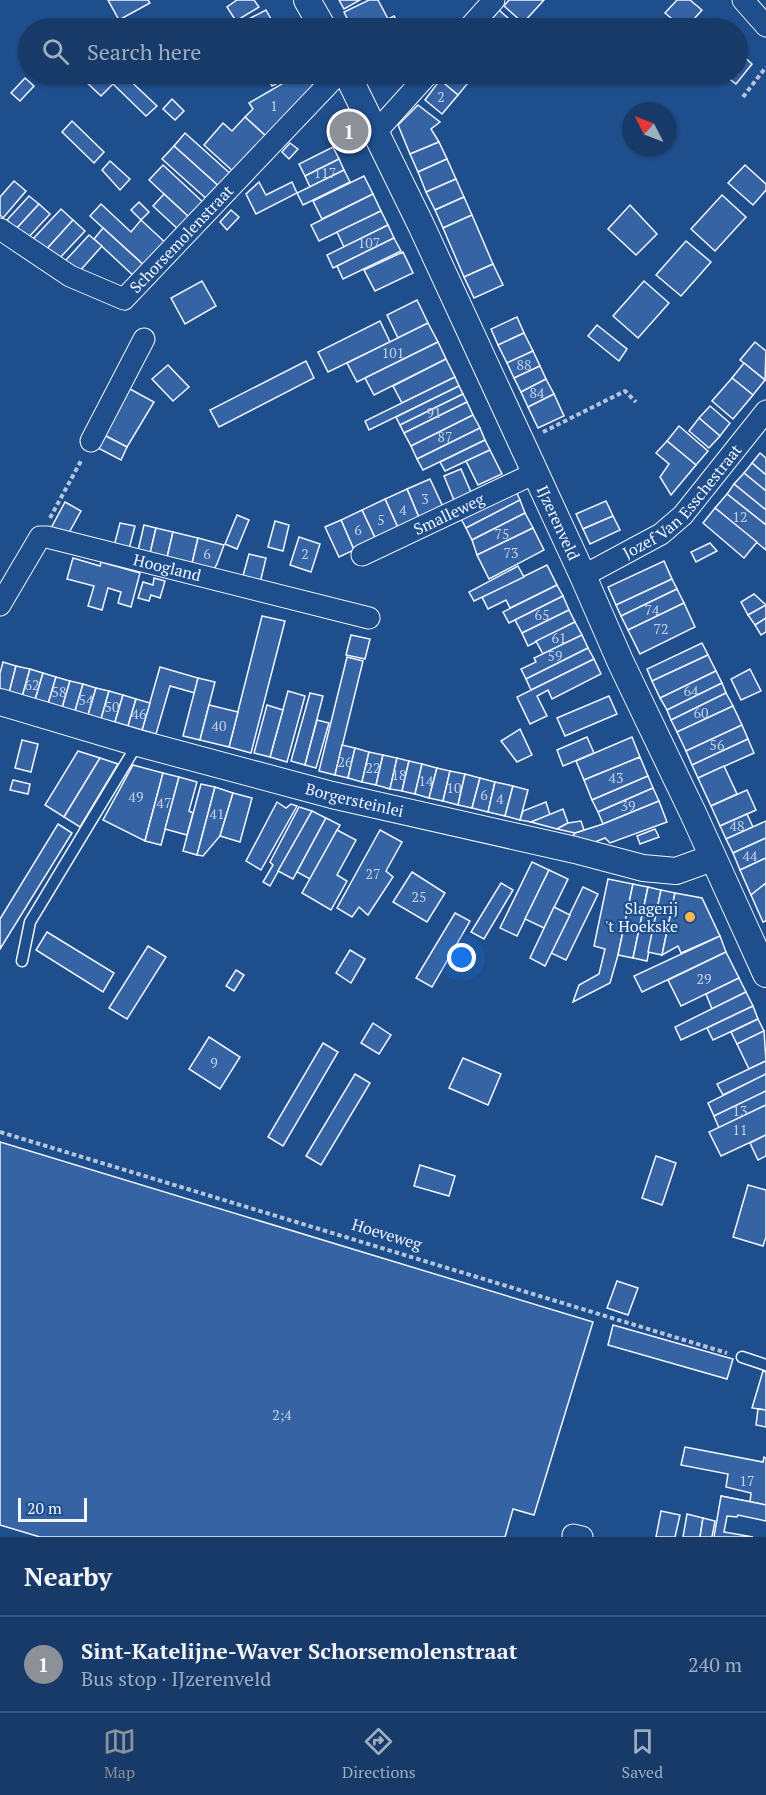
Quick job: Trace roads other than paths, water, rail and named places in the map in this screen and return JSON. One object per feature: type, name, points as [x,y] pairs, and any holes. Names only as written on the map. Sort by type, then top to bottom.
[{"type":"street","points":[[307,0],[317,18]]},
{"type":"street","points":[[478,18],[494,0]]},
{"type":"street","points":[[743,0],[766,26]]},
{"type":"street","name":"Schorsemolenstraat","points":[[0,229],[70,276],[124,299],[328,84]]},
{"type":"street","name":"IJzerenveld","points":[[352,84],[425,235],[766,974]]},
{"type":"street","points":[[375,133],[419,84]]},
{"type":"street","points":[[92,441],[144,339]]},
{"type":"street","name":"Jozef Van Esschestraat","points":[[583,576],[661,534],[683,515],[766,411]]},
{"type":"street","name":"Smalleweg","points":[[362,555],[535,473]]},
{"type":"street","name":"Hoogland","points":[[0,605],[40,537],[47,537],[369,618]]},
{"type":"street","name":"Borgersteinlei","points":[[0,702],[138,743],[332,795],[575,850],[643,868],[676,871],[712,858]]},
{"type":"lane","points":[[22,961],[30,922],[138,743]]},
{"type":"lane","points":[[742,1357],[766,1365]]},
{"type":"place","name":"Sint-Katelijne-Waver Schorsemolenstraat","points":[[349,131]]},
{"type":"place","name":"Slagerij 't Hoekske","points":[[690,917]]}]
